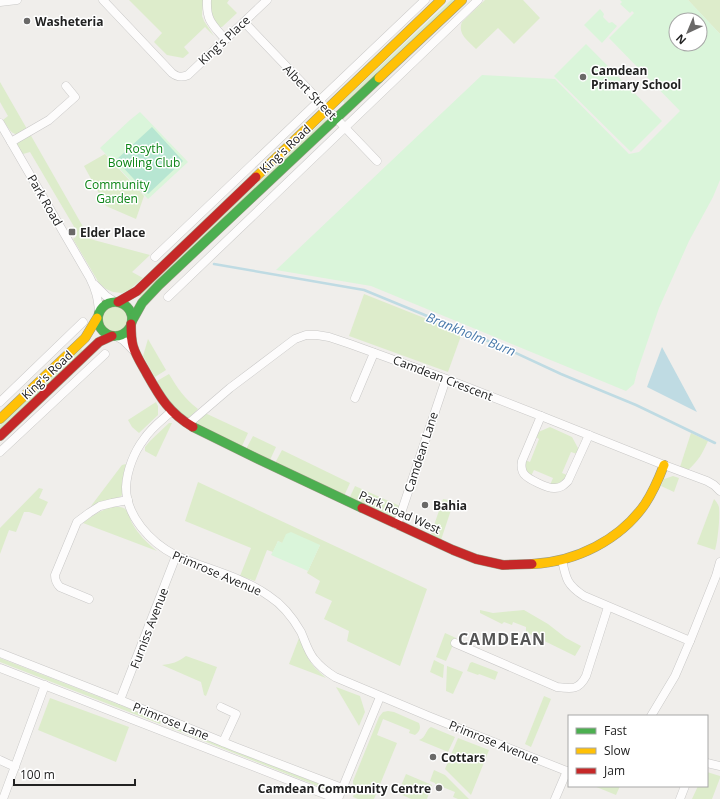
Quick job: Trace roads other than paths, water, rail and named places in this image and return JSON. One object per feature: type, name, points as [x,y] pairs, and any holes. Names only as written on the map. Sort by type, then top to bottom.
[{"type":"main road","name":"King's Road","points":[[0,418],[85,338],[102,308],[106,304],[126,298],[137,291],[441,0]]},
{"type":"main road","name":"King's Road","points":[[0,436],[99,342],[125,333],[129,329],[142,303],[149,295],[462,0]]},
{"type":"main road","points":[[116,302],[123,304],[128,308],[131,312],[132,323]]},
{"type":"main road","points":[[98,315],[98,323],[100,328],[109,335],[114,336]]},
{"type":"main road","name":"Park Road West","points":[[132,323],[131,333],[135,351],[158,393],[172,411],[188,424],[238,450],[397,525],[475,559],[498,564],[539,564],[562,560],[600,545],[617,534],[644,507],[664,466]]},
{"type":"street","points":[[0,2],[17,0]]},
{"type":"street","name":"King's Place","points":[[103,0],[172,72],[176,76],[180,77],[188,75],[267,0]]},
{"type":"street","points":[[207,0],[208,17],[211,23],[225,39]]},
{"type":"street","points":[[155,257],[425,0]]},
{"type":"street","points":[[168,297],[478,0]]},
{"type":"street","name":"Albert Street","points":[[244,22],[377,161]]},
{"type":"street","points":[[12,142],[49,120],[75,97],[66,86]]},
{"type":"street","name":"Park Road","points":[[0,123],[90,278],[96,290],[98,315]]},
{"type":"street","points":[[163,249],[171,258]]},
{"type":"street","points":[[174,271],[184,281]]},
{"type":"street","name":"Park Road","points":[[90,278],[99,290],[116,302]]},
{"type":"street","points":[[0,402],[83,322]]},
{"type":"street","name":"Camdean Crescent","points":[[188,424],[230,388],[295,339],[306,335],[317,335],[329,337],[446,379],[664,466],[707,481],[717,488]]},
{"type":"street","name":"Park Road West","points":[[114,336],[123,340],[135,351]]},
{"type":"street","points":[[64,341],[73,350]]},
{"type":"street","points":[[356,398],[374,353]]},
{"type":"street","points":[[0,452],[104,354]]},
{"type":"street","points":[[72,368],[80,376]]},
{"type":"street","name":"Camdean Lane","points":[[397,525],[446,379]]},
{"type":"street","name":"Primrose Avenue","points":[[172,411],[152,429],[136,451],[132,459],[126,487],[128,500],[134,517],[153,541],[176,556],[257,588],[270,596],[280,604],[290,616],[300,631],[314,658],[322,668],[335,677],[380,697],[568,771]]},
{"type":"street","points":[[541,416],[521,467],[528,478],[550,488],[563,486],[568,481],[588,435]]},
{"type":"street","points":[[89,599],[60,587],[57,584],[55,575],[77,522],[100,506],[128,500]]},
{"type":"street","name":"Furniss Avenue","points":[[120,700],[176,556]]},
{"type":"street","points":[[562,560],[569,584],[576,591],[608,607],[690,641]]},
{"type":"street","points":[[652,715],[675,676],[718,577],[720,562]]},
{"type":"street","points":[[455,643],[557,687],[568,689],[577,687],[583,682],[586,676],[608,607]]},
{"type":"street","name":"Primrose Lane","points":[[0,653],[342,788]]},
{"type":"street","name":"Primrose Lane","points":[[0,668],[338,799]]},
{"type":"street","points":[[3,799],[45,685]]},
{"type":"street","points":[[338,799],[380,697]]},
{"type":"street","points":[[220,707],[236,714],[223,742]]},
{"type":"street","points":[[163,732],[168,719]]},
{"type":"street","points":[[0,760],[15,767]]},
{"type":"street","points":[[708,763],[720,766]]},
{"type":"street","points":[[555,799],[568,771]]},
{"type":"street","points":[[680,799],[685,787]]},
{"type":"water","points":[[662,347],[697,412],[647,387]]},
{"type":"waterway","name":"Brankholm Burn","points":[[214,264],[364,290],[505,348],[561,374],[636,405],[715,443]]},
{"type":"place","name":"Washeteria","points":[[27,21]]},
{"type":"place","name":"Camdean Primary School","points":[[583,77]]},
{"type":"place","name":"Elder Place","points":[[72,232]]},
{"type":"place","name":"Bahia","points":[[425,505]]},
{"type":"place","name":"Cottars","points":[[433,757]]},
{"type":"place","name":"Camdean Community Centre","points":[[439,788]]},
{"type":"district","name":"CAMDEAN","points":[[502,639]]},
{"type":"park label","name":"Rosyth Bowling Club","points":[[144,155]]},
{"type":"park label","name":"Community Garden","points":[[117,191]]}]
